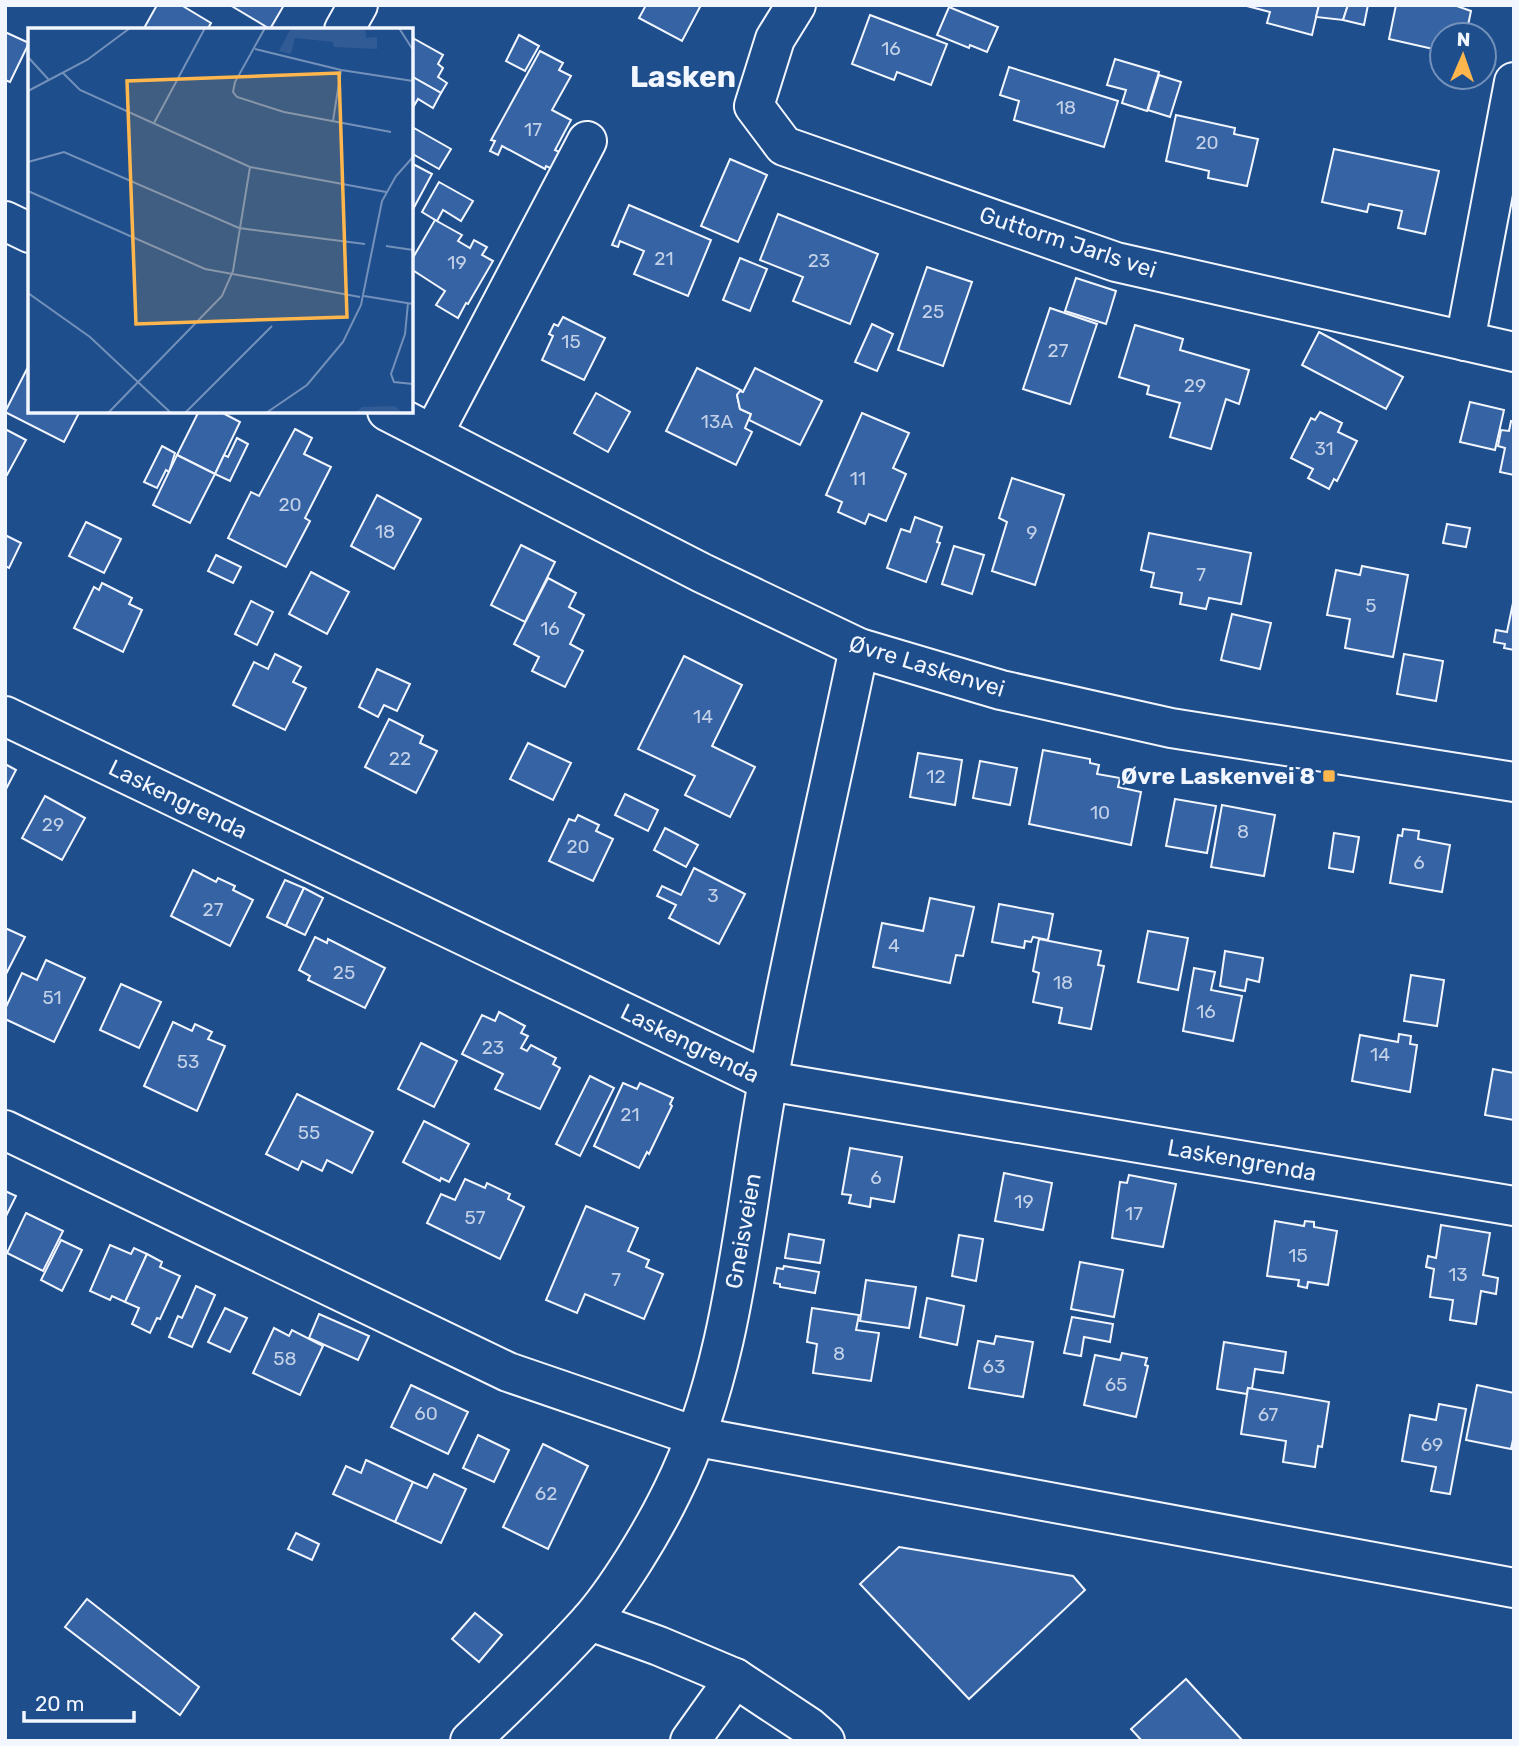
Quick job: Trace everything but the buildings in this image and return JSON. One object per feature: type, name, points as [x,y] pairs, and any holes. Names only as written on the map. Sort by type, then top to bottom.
[{"type":"street","points":[[345,28],[358,5]]},
{"type":"street","name":"Guttorm Jarls vei","points":[[796,5],[775,39],[754,106],[784,146],[1116,262],[1514,352]]},
{"type":"street","points":[[1465,341],[1514,82]]},
{"type":"street","points":[[433,434],[587,141]]},
{"type":"street","points":[[5,221],[28,232]]},
{"type":"street","name":"Øvre Laskenvei","points":[[391,413],[702,573],[859,648],[1001,690],[1171,728],[1514,782]]},
{"type":"street","name":"Gneisveien","points":[[470,1741],[508,1706],[590,1621],[627,1569],[671,1495],[698,1437],[712,1388],[738,1266],[768,1081],[859,648]]},
{"type":"street","name":"Laskengrenda","points":[[5,716],[768,1081],[1514,1206]]},
{"type":"street","points":[[5,1129],[508,1372],[698,1437],[1514,1587]]},
{"type":"street","points":[[590,1621],[735,1678],[809,1727],[825,1741]]},
{"type":"street","points":[[690,1741],[735,1678]]},
{"type":"place","name":"Øvre Laskenvei 8","points":[[1329,776]]},
{"type":"district","name":"Lasken","points":[[683,77]]}]
